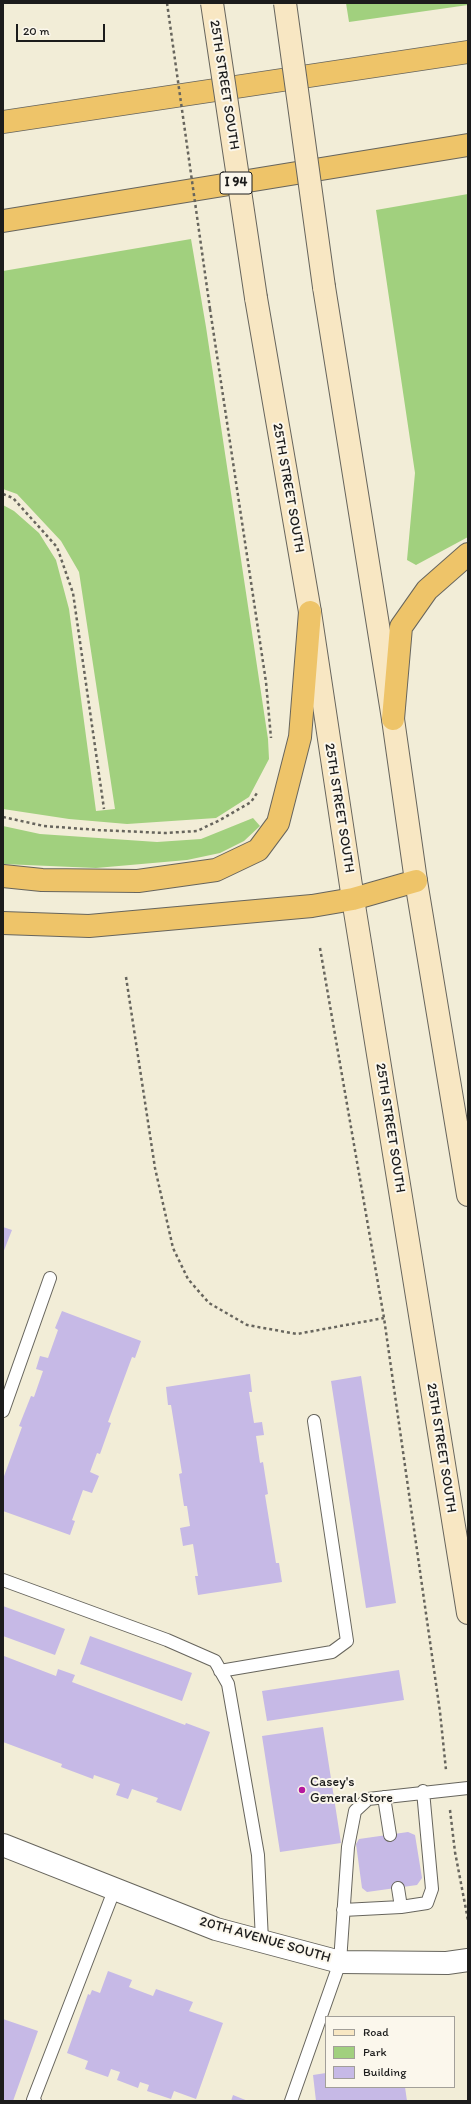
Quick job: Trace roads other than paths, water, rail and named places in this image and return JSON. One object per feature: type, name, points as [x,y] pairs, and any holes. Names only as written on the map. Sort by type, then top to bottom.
[{"type":"highway","points":[[388,64],[468,38]]},
{"type":"highway","points":[[3,122],[468,52]]},
{"type":"highway","name":"I 94","points":[[3,221],[468,145]]},
{"type":"highway","points":[[393,719],[400,627],[427,590],[468,554]]},
{"type":"highway","points":[[3,876],[42,880],[138,881],[216,870],[258,850],[278,823],[300,737],[310,612]]},
{"type":"highway","points":[[3,923],[88,926],[312,906],[416,882]]},
{"type":"main road","name":"25TH STREET SOUTH","points":[[212,3],[256,298],[310,612],[352,898],[468,1614]]},
{"type":"main road","points":[[285,3],[324,287],[393,719],[416,882],[468,1195]]},
{"type":"street","name":"20TH AVENUE SOUTH","points":[[3,1845],[216,1929],[340,1962],[446,1963],[468,1960]]},
{"type":"lane","points":[[3,1411],[50,1278]]},
{"type":"lane","points":[[220,1671],[332,1652],[347,1641],[314,1421]]},
{"type":"lane","points":[[3,1580],[167,1640],[214,1662],[228,1684],[258,1855],[262,1941]]},
{"type":"lane","points":[[291,2101],[340,1962],[348,1847],[356,1811],[368,1799],[468,1788]]},
{"type":"lane","points":[[343,1910],[401,1907],[427,1903],[432,1889],[423,1792]]},
{"type":"lane","points":[[384,1797],[390,1835]]},
{"type":"lane","points":[[35,2101],[33,2100],[115,1888]]},
{"type":"lane","points":[[398,1888],[401,1907]]},
{"type":"place","name":"Casey's General Store","points":[[302,1790]]}]
